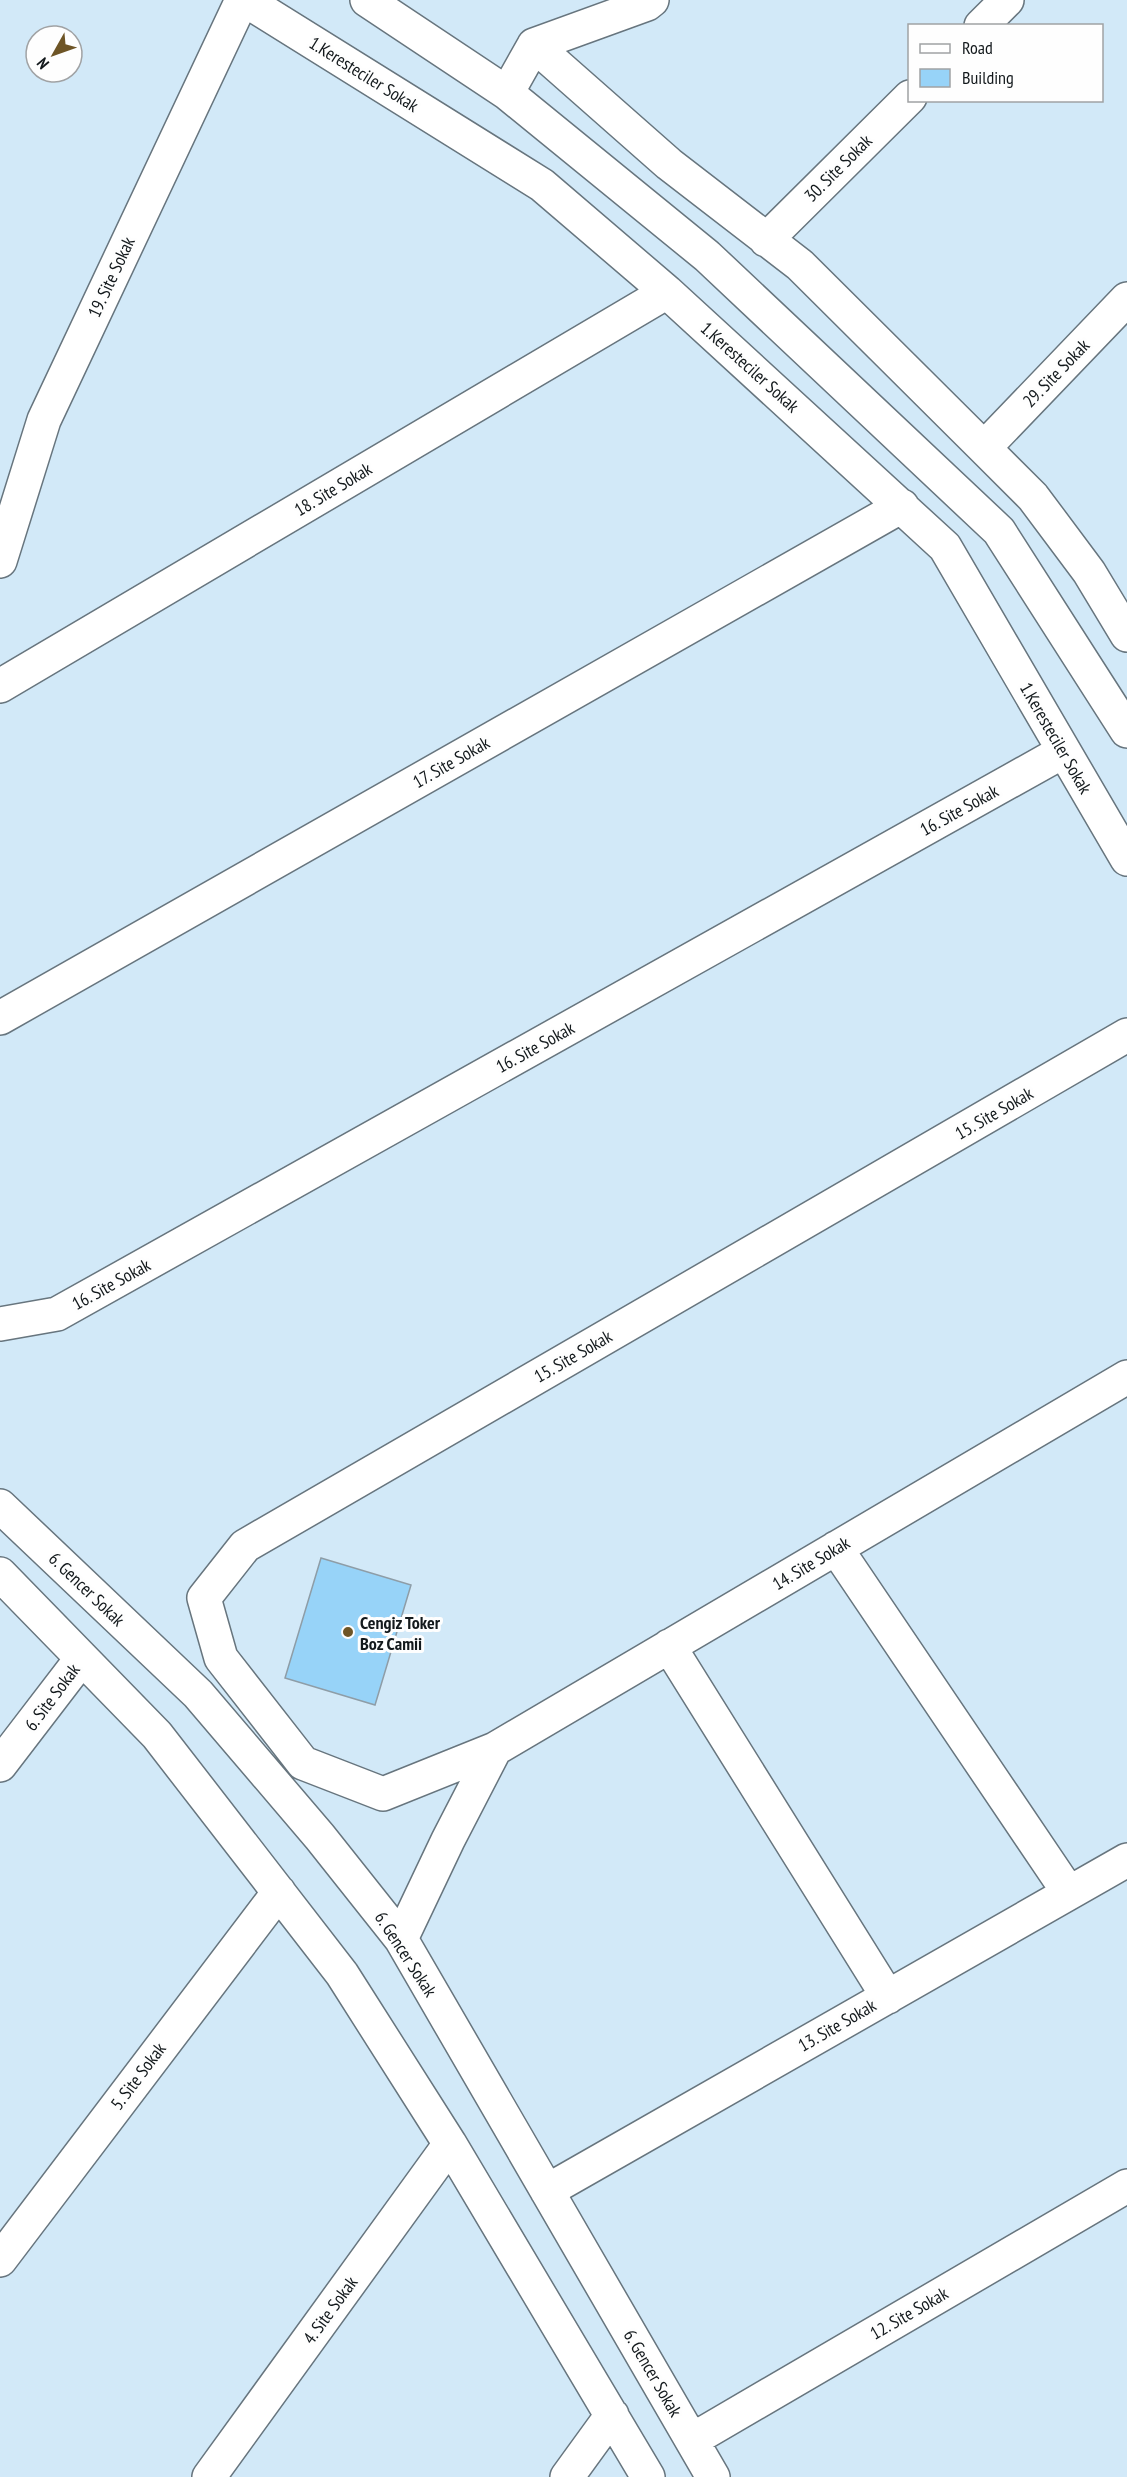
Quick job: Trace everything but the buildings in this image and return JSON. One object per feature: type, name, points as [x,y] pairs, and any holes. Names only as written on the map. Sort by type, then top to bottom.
[{"type":"street","name":"1.Keresteciler Sokak","points":[[244,0],[542,185],[667,292],[945,547],[1127,859]]},
{"type":"street","name":"19. Site Sokak","points":[[0,561],[44,420],[244,0]]},
{"type":"street","points":[[367,0],[507,93],[707,256],[999,531],[1124,718]]},
{"type":"street","points":[[507,93],[534,45],[647,4],[652,0]]},
{"type":"street","points":[[983,24],[1007,0]]},
{"type":"street","points":[[534,45],[669,164],[800,265],[984,448],[1033,497],[1089,572],[1127,635]]},
{"type":"street","name":"30. Site Sokak","points":[[766,240],[908,98]]},
{"type":"street","name":"18. Site Sokak","points":[[0,686],[667,292]]},
{"type":"street","name":"29. Site Sokak","points":[[984,448],[1127,299]]},
{"type":"street","name":"17. Site Sokak","points":[[0,1018],[902,506]]},
{"type":"street","name":"16. Site Sokak","points":[[0,1324],[57,1314],[1064,752]]},
{"type":"street","name":"15. Site Sokak","points":[[303,1763],[221,1658],[204,1598],[246,1546],[1127,1035]]},
{"type":"street","name":"14. Site Sokak","points":[[303,1763],[383,1794],[495,1749],[1127,1377]]},
{"type":"street","name":"6. Gencer Sokak","points":[[0,1506],[198,1694],[293,1805],[400,1939],[713,2477]]},
{"type":"street","points":[[836,1548],[1069,1893]]},
{"type":"street","points":[[0,1574],[157,1735],[342,1974],[450,2144],[648,2477]]},
{"type":"street","points":[[669,1646],[888,1996]]},
{"type":"street","name":"6. Site Sokak","points":[[0,1765],[82,1658]]},
{"type":"street","points":[[400,1939],[495,1749]]},
{"type":"street","points":[[293,1805],[303,1763]]},
{"type":"street","name":"13. Site Sokak","points":[[547,2191],[1127,1860]]},
{"type":"street","name":"5. Site Sokak","points":[[0,2260],[279,1892]]},
{"type":"street","name":"4. Site Sokak","points":[[209,2477],[450,2144]]},
{"type":"street","name":"12. Site Sokak","points":[[692,2440],[1127,2186]]},
{"type":"street","points":[[567,2477],[612,2415]]},
{"type":"shaded area","points":[[0,0],[1127,0],[1127,2477],[0,2477]]},
{"type":"place","name":"Cengiz Toker Boz Camii","points":[[348,1632]]}]
